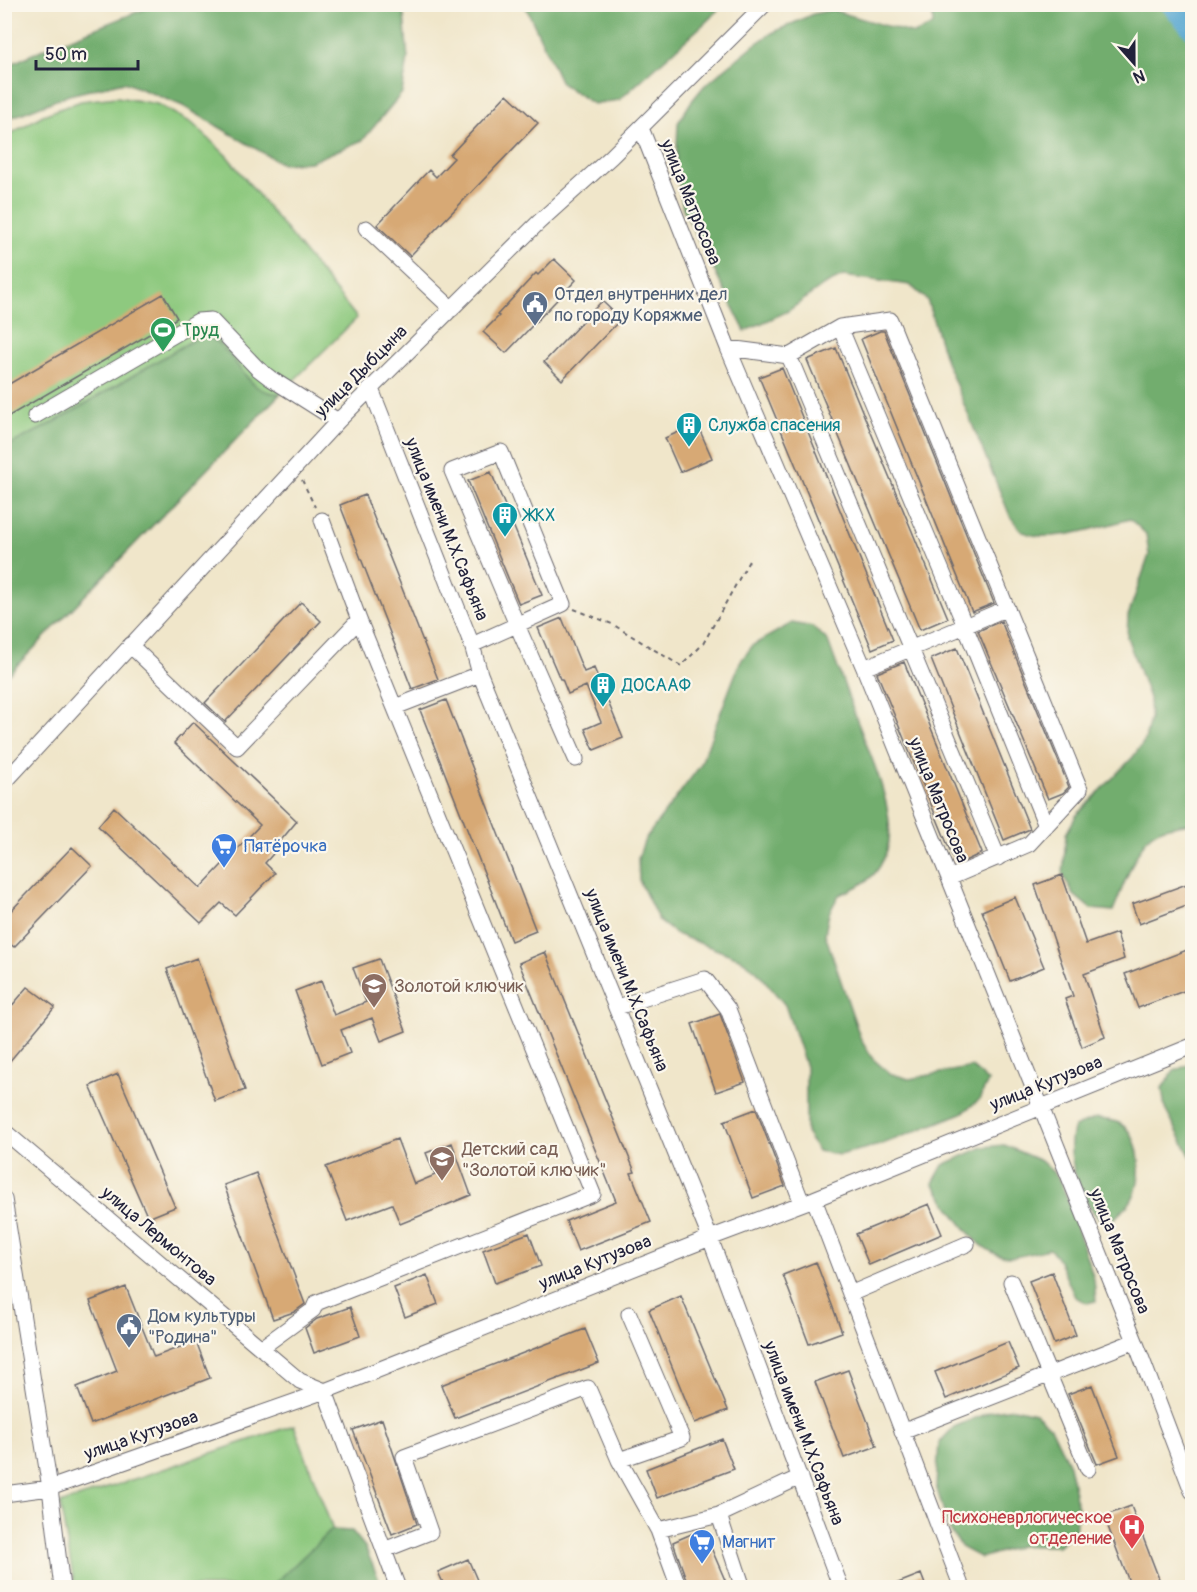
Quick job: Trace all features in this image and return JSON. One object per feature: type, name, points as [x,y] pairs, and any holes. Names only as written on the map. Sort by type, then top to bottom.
[{"type":"street","name":"улица Дыбцына","points":[[4,783],[338,421],[539,222],[641,128],[765,4]]},
{"type":"street","name":"улица Матросова","points":[[641,128],[728,348],[864,668],[949,878],[1136,1341],[1192,1491]]},
{"type":"street","points":[[366,228],[452,309]]},
{"type":"street","points":[[35,416],[198,321],[206,319],[211,320],[257,368],[338,421]]},
{"type":"street","points":[[728,348],[789,356],[840,327],[890,320],[1080,789],[1029,844],[949,878]]},
{"type":"street","points":[[840,327],[1046,826]]},
{"type":"street","points":[[789,356],[998,858]]},
{"type":"street","name":"улица имени М.Х.Сафьяна","points":[[371,389],[472,645],[480,674],[710,1238],[841,1587]]},
{"type":"street","points":[[472,645],[517,625],[563,604],[501,452],[452,471],[517,625],[576,759]]},
{"type":"street","points":[[261,1348],[313,1310],[316,1303],[593,1194],[359,620],[322,520]]},
{"type":"street","points":[[864,668],[1007,608]]},
{"type":"street","points":[[130,645],[237,747],[359,620]]},
{"type":"street","points":[[395,707],[480,674]]},
{"type":"street","points":[[617,1007],[705,978],[728,1009],[808,1201],[850,1294],[962,1587]]},
{"type":"street","name":"улица Кутузова","points":[[4,1494],[50,1488],[326,1390],[808,1201],[1192,1046]]},
{"type":"street","name":"улица Лермонтова","points":[[4,1131],[300,1381],[326,1390]]},
{"type":"street","points":[[4,1199],[50,1488],[62,1587]]},
{"type":"street","points":[[850,1294],[967,1244]]},
{"type":"street","points":[[1011,1282],[1088,1468]]},
{"type":"street","points":[[619,1460],[682,1438],[629,1314]]},
{"type":"street","points":[[902,1432],[1136,1341]]},
{"type":"street","points":[[384,1550],[430,1532],[404,1457],[588,1388],[619,1460],[658,1530],[679,1587]]},
{"type":"street","points":[[326,1390],[398,1587]]},
{"type":"street","points":[[658,1530],[720,1515],[800,1477]]},
{"type":"street","points":[[720,1515],[743,1587]]},
{"type":"path","points":[[295,466],[322,520]]},
{"type":"path","points":[[563,604],[612,624],[681,666],[703,644],[750,559]]},
{"type":"green space","points":[[157,4],[398,5],[404,15],[408,59],[402,93],[363,140],[310,162],[282,164],[183,106],[124,82],[69,95],[5,120],[5,67],[41,50]]},
{"type":"green space","points":[[1187,4],[1192,10],[1192,823],[1166,828],[1151,835],[1134,860],[1113,911],[1091,909],[1074,895],[1063,875],[1066,834],[1076,816],[1133,757],[1145,740],[1150,719],[1149,698],[1127,637],[1128,616],[1149,555],[1146,534],[1130,519],[1058,536],[1030,535],[1021,530],[1010,516],[946,361],[927,300],[910,285],[843,276],[824,285],[788,311],[745,331],[683,209],[676,168],[678,123],[704,86],[754,45],[772,33],[813,14],[832,10],[914,34],[933,25],[932,5]]},
{"type":"green space","points":[[525,5],[723,5],[619,100],[593,104],[561,83]]},
{"type":"green space","name":"Труд","points":[[117,97],[157,104],[192,123],[227,156],[357,318],[280,394],[5,678],[5,137],[43,115],[81,101]]},
{"type":"green space","points":[[201,335],[217,342],[257,387],[280,394],[5,678],[5,447],[53,423]]},
{"type":"green space","points":[[792,623],[813,627],[828,641],[876,768],[889,820],[887,850],[880,867],[856,888],[839,895],[829,913],[825,934],[861,1040],[872,1058],[889,1073],[909,1079],[972,1067],[988,1081],[979,1100],[962,1113],[880,1145],[839,1155],[818,1151],[806,1133],[806,1067],[785,1005],[756,970],[739,958],[676,934],[659,921],[639,880],[638,858],[645,839],[700,766],[740,662],[753,645]]},
{"type":"green space","points":[[1192,1063],[1192,1159],[1165,1109],[1162,1088],[1174,1071]]},
{"type":"green space","points":[[1096,1118],[1119,1123],[1127,1129],[1137,1148],[1139,1159],[1135,1192],[1129,1204],[1114,1219],[1100,1219],[1093,1211],[1080,1189],[1073,1163],[1071,1138],[1074,1127]]},
{"type":"green space","points":[[1004,1145],[1041,1161],[1057,1176],[1066,1195],[1094,1279],[1096,1301],[1087,1303],[1075,1297],[1056,1255],[1049,1249],[1008,1257],[985,1248],[964,1228],[933,1183],[943,1165],[983,1147]]},
{"type":"green space","points":[[1014,1408],[1035,1413],[1051,1427],[1069,1465],[1078,1508],[1075,1531],[1058,1546],[1020,1546],[981,1558],[962,1548],[949,1529],[936,1486],[939,1443],[954,1427],[992,1411]]},
{"type":"green space","points":[[294,1425],[354,1587],[75,1587],[60,1504]]},
{"type":"green space","points":[[331,1530],[352,1531],[365,1547],[382,1587],[271,1587]]},
{"type":"building","points":[[507,94],[538,123],[410,256],[377,225],[429,170],[436,177],[454,158],[450,155]]},
{"type":"building","points":[[554,259],[576,280],[506,353],[483,332],[536,273],[538,275]]},
{"type":"building","points":[[163,294],[177,318],[4,419],[4,387]]},
{"type":"building","points":[[602,301],[621,319],[562,380],[544,362]]},
{"type":"building","points":[[884,331],[994,603],[972,612],[861,339]]},
{"type":"building","points":[[836,348],[948,618],[920,630],[807,360]]},
{"type":"building","points":[[782,368],[893,640],[872,649],[759,377]]},
{"type":"building","name":"Служба спасения","points":[[697,424],[712,458],[680,472],[665,438]]},
{"type":"building","name":"ЖКХ","points":[[491,472],[542,595],[519,604],[468,481]]},
{"type":"building","points":[[365,495],[438,679],[412,689],[340,505]]},
{"type":"building","points":[[301,602],[321,621],[225,722],[205,703]]},
{"type":"building","points":[[562,618],[584,672],[594,668],[623,738],[594,750],[585,729],[601,722],[586,686],[568,694],[538,628]]},
{"type":"building","points":[[1001,621],[1069,787],[1063,793],[1048,799],[978,631]]},
{"type":"building","points":[[957,648],[1030,829],[1004,840],[931,659]]},
{"type":"building","points":[[904,662],[982,853],[956,865],[877,673]]},
{"type":"building","points":[[446,700],[536,931],[511,941],[420,710]]},
{"type":"building","points":[[193,722],[297,821],[265,863],[275,873],[235,915],[221,903],[201,923],[98,826],[114,807],[200,888],[260,825],[174,743]]},
{"type":"building","points":[[72,847],[92,866],[14,947],[4,939],[4,918]]},
{"type":"building","points":[[1062,875],[1086,944],[1117,933],[1124,959],[1084,974],[1105,1037],[1082,1047],[1065,999],[1073,996],[1035,885]]},
{"type":"building","points":[[1192,882],[1192,904],[1139,924],[1132,904]]},
{"type":"building","points":[[1015,897],[1044,967],[1010,981],[982,911]]},
{"type":"building","points":[[1192,948],[1192,988],[1138,1008],[1125,974]]},
{"type":"building","points":[[545,952],[635,1172],[631,1173],[651,1222],[578,1251],[566,1221],[616,1201],[519,963]]},
{"type":"building","points":[[197,958],[245,1090],[215,1101],[167,969]]},
{"type":"building","name":"Золотой ключик","points":[[379,959],[406,1031],[381,1041],[372,1018],[341,1030],[350,1053],[322,1064],[295,991],[321,981],[334,1015],[366,1002],[353,968]]},
{"type":"building","points":[[28,987],[55,1007],[4,1068],[4,1015]]},
{"type":"building","points":[[720,1014],[745,1082],[716,1092],[692,1024]]},
{"type":"building","points":[[118,1074],[175,1207],[148,1218],[90,1086]]},
{"type":"building","points":[[756,1109],[785,1186],[753,1198],[724,1121]]},
{"type":"building","name":"Детский сад \"Золотой ключик\"","points":[[397,1139],[414,1184],[435,1175],[426,1153],[452,1143],[471,1195],[400,1224],[392,1204],[347,1221],[326,1167]]},
{"type":"building","points":[[256,1173],[305,1304],[294,1312],[273,1319],[224,1185]]},
{"type":"building","points":[[929,1204],[942,1234],[869,1265],[856,1234]]},
{"type":"building","points":[[529,1233],[541,1266],[495,1283],[483,1250]]},
{"type":"building","points":[[816,1262],[842,1332],[809,1344],[783,1275]]},
{"type":"building","points":[[1052,1272],[1076,1335],[1054,1344],[1029,1281]]},
{"type":"building","points":[[427,1275],[438,1304],[405,1317],[394,1288]]},
{"type":"building","name":"Дом культуры \"Родина\"","points":[[126,1287],[154,1357],[196,1341],[210,1378],[91,1424],[77,1387],[117,1371],[90,1301]]},
{"type":"building","points":[[681,1296],[728,1410],[695,1423],[649,1310]]},
{"type":"building","points":[[350,1307],[360,1336],[314,1353],[305,1328],[317,1319]]},
{"type":"building","points":[[585,1329],[599,1363],[455,1418],[441,1385]]},
{"type":"building","points":[[1008,1342],[1019,1368],[946,1399],[935,1372]]},
{"type":"building","points":[[848,1370],[877,1446],[844,1458],[815,1382]]},
{"type":"building","points":[[1092,1385],[1119,1456],[1097,1464],[1068,1394]]},
{"type":"building","points":[[382,1419],[417,1524],[392,1534],[353,1430]]},
{"type":"building","points":[[722,1439],[734,1469],[657,1498],[646,1469]]},
{"type":"building","name":"Психоневрлогическое отделение","points":[[1131,1506],[1161,1584],[1151,1587],[1131,1587],[1104,1516]]},
{"type":"building","points":[[703,1529],[728,1587],[690,1587],[685,1576],[673,1542]]},
{"type":"building","points":[[468,1559],[480,1587],[445,1587],[438,1572]]},
{"type":"building","points":[[921,1574],[926,1587],[888,1587]]},
{"type":"waterway","points":[[1173,4],[1192,26]]},
{"type":"place","name":"Отдел внутренних дел по городу Коряжме","points":[[535,327]]},
{"type":"place","name":"Труд","points":[[163,353]]},
{"type":"place","name":"Служба спасения","points":[[689,448]]},
{"type":"place","name":"ЖКХ","points":[[505,538]]},
{"type":"place","name":"ДОСААФ","points":[[603,708]]},
{"type":"place","name":"Пятёрочка","points":[[224,869]]},
{"type":"place","name":"Золотой ключик","points":[[374,1009]]},
{"type":"place","name":"Детский сад \"Золотой ключик\"","points":[[442,1182]]},
{"type":"place","name":"Дом культуры \"Родина\"","points":[[129,1349]]},
{"type":"place","name":"Психоневрлогическое отделение","points":[[1132,1550]]},
{"type":"place","name":"Магнит","points":[[702,1565]]}]
